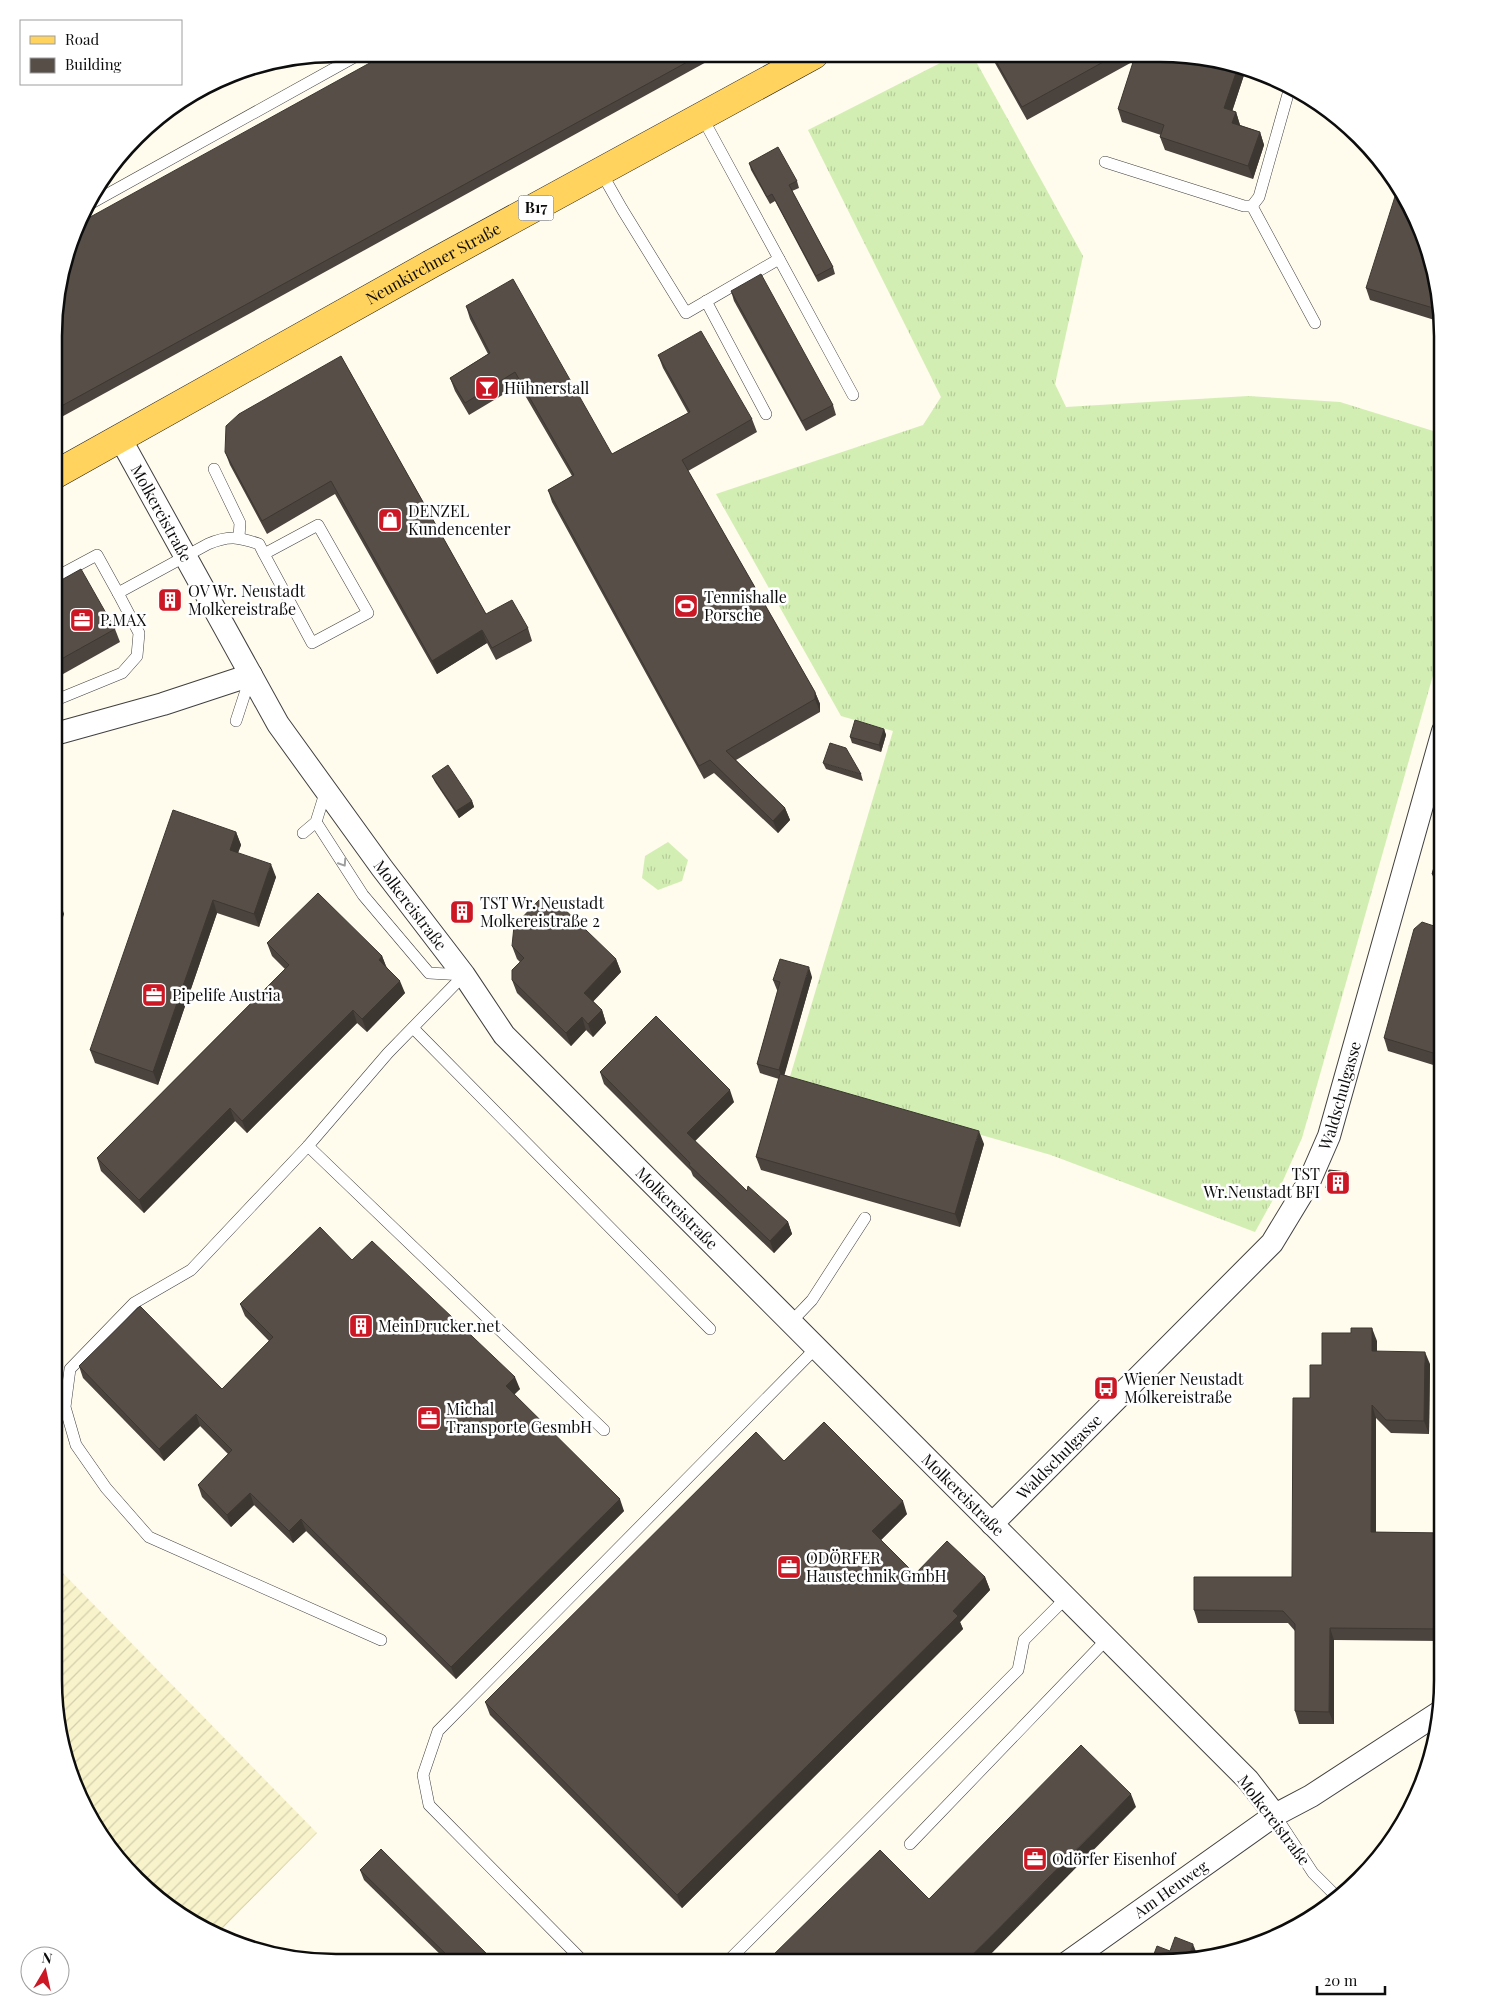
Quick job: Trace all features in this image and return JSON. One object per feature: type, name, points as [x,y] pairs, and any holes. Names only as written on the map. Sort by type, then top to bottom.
[{"type":"main road","name":"Neunkirchner Straße","points":[[62,471],[800,63]]},
{"type":"street","name":"Molkereistraße","points":[[120,438],[278,724],[382,868],[464,975],[504,1035],[792,1321],[816,1348],[1248,1780],[1275,1815]]},
{"type":"street","points":[[62,732],[162,704],[250,675]]},
{"type":"street","name":"Waldschulgasse","points":[[992,1524],[1272,1243],[1309,1182],[1329,1136],[1434,763]]},
{"type":"street","name":"Am Heuweg","points":[[1079,1954],[1275,1815],[1310,1796],[1432,1717]]},
{"type":"lane","points":[[100,198],[344,63]]},
{"type":"lane","points":[[1252,206],[1259,197],[1288,94]]},
{"type":"lane","points":[[702,117],[853,395]]},
{"type":"lane","points":[[1105,162],[1244,206],[1252,206]]},
{"type":"lane","points":[[601,172],[686,313],[779,259]]},
{"type":"lane","points":[[1252,206],[1315,323]]},
{"type":"lane","points":[[706,301],[766,414]]},
{"type":"lane","points":[[214,470],[240,523],[239,537]]},
{"type":"lane","points":[[118,593],[222,538],[239,537],[259,544],[264,554],[312,643],[368,613],[318,525],[264,554]]},
{"type":"lane","points":[[62,574],[97,556],[139,633],[137,656],[122,673],[62,698]]},
{"type":"lane","points":[[236,721],[250,675]]},
{"type":"lane","points":[[303,833],[316,822],[326,790]]},
{"type":"lane","points":[[316,822],[363,895],[429,973],[464,975]]},
{"type":"lane","points":[[381,1640],[149,1537],[106,1488],[76,1445],[65,1407],[70,1369],[134,1303],[191,1270],[308,1146],[388,1053],[464,975]]},
{"type":"lane","points":[[413,1028],[710,1328]]},
{"type":"lane","points":[[308,1146],[604,1430]]},
{"type":"lane","points":[[792,1321],[812,1300],[865,1218]]},
{"type":"lane","points":[[576,1954],[430,1805],[423,1776],[438,1731],[816,1348]]},
{"type":"lane","points":[[735,1954],[1018,1670],[1024,1640],[1066,1598]]},
{"type":"lane","points":[[910,1844],[1107,1639]]},
{"type":"lane","name":"Molkereistraße","points":[[1275,1815],[1314,1873],[1333,1892]]},
{"type":"shaded area","points":[[62,1572],[317,1833],[223,1928],[184,1907],[143,1873],[119,1846],[99,1816],[83,1784],[72,1750],[63,1697]]},
{"type":"green space","points":[[940,63],[977,63],[1083,256],[1055,384],[1066,407],[1248,396],[1340,402],[1434,431],[1434,672],[1302,1138],[1281,1185],[1255,1232],[1051,1155],[789,1080],[893,731],[841,716],[716,494],[923,425],[941,397],[808,130]]},
{"type":"green space","points":[[668,842],[688,860],[682,881],[658,890],[642,878],[645,856]]},
{"type":"building","points":[[370,63],[685,63],[62,406],[62,337],[65,301],[77,249],[91,217]]},
{"type":"building","points":[[997,63],[1101,63],[1022,107]]},
{"type":"building","points":[[1133,63],[1196,65],[1236,73],[1224,108],[1236,112],[1232,123],[1260,132],[1248,166],[1160,137],[1164,125],[1118,109]]},
{"type":"building","points":[[778,147],[797,181],[789,185],[833,267],[816,276],[772,194],[767,197],[749,163]]},
{"type":"building","points":[[1395,196],[1414,232],[1420,249],[1429,283],[1433,308],[1366,288]]},
{"type":"building","points":[[761,274],[833,405],[802,421],[731,291]]},
{"type":"building","name":"Tennishalle Porsche","points":[[513,279],[612,454],[690,412],[658,355],[701,331],[752,419],[682,460],[815,692],[815,699],[726,751],[785,808],[773,821],[710,760],[699,766],[548,490],[574,475],[515,372],[465,403],[450,378],[490,353],[466,306]]},
{"type":"building","name":"DENZEL Kundencenter","points":[[341,356],[486,614],[512,600],[528,628],[492,648],[482,630],[432,661],[331,481],[262,521],[225,452],[226,426],[239,414]]},
{"type":"building","name":"P.MAX","points":[[81,569],[115,629],[62,659],[62,580]]},
{"type":"building","points":[[855,720],[884,729],[879,745],[850,737]]},
{"type":"building","points":[[830,743],[846,748],[861,774],[823,763]]},
{"type":"building","points":[[448,765],[472,801],[456,811],[432,776]]},
{"type":"building","name":"Pipelife Austria","points":[[173,810],[236,832],[230,850],[271,864],[254,914],[213,900],[153,1072],[90,1050]]},
{"type":"building","points":[[318,893],[382,956],[379,960],[400,981],[362,1019],[353,1010],[242,1121],[230,1108],[139,1200],[97,1158],[289,965],[267,943]]},
{"type":"building","points":[[539,900],[556,901],[616,959],[584,993],[602,1010],[588,1024],[582,1017],[566,1033],[512,980],[512,970],[524,958],[512,946],[514,926]]},
{"type":"building","points":[[1422,922],[1434,926],[1434,1053],[1384,1038],[1414,929]]},
{"type":"building","points":[[780,959],[809,967],[779,1070],[757,1064],[780,982],[773,980]]},
{"type":"building","points":[[656,1016],[730,1090],[687,1133],[747,1191],[748,1186],[788,1222],[770,1241],[689,1165],[690,1163],[600,1072]]},
{"type":"building","points":[[780,1074],[979,1131],[955,1214],[756,1157]]},
{"type":"building","name":"TST Wr.Neustadt BFI","points":[[1329,1170],[1347,1172],[1344,1190],[1326,1188]]},
{"type":"building","points":[[320,1227],[352,1260],[372,1241],[515,1377],[506,1386],[620,1499],[451,1667],[301,1519],[289,1531],[250,1493],[227,1515],[198,1485],[232,1450],[196,1414],[159,1449],[79,1366],[140,1306],[222,1389],[273,1337],[240,1304]]},
{"type":"building","points":[[1351,1328],[1372,1328],[1372,1351],[1425,1352],[1424,1421],[1386,1420],[1372,1405],[1371,1532],[1434,1533],[1434,1629],[1330,1628],[1329,1712],[1295,1711],[1295,1624],[1283,1611],[1194,1610],[1194,1577],[1292,1577],[1293,1398],[1310,1398],[1310,1365],[1322,1365],[1322,1333],[1351,1333]]},
{"type":"building","points":[[824,1422],[903,1501],[872,1531],[915,1574],[947,1541],[985,1577],[953,1611],[958,1616],[677,1895],[485,1702],[756,1432],[784,1461]]},
{"type":"building","points":[[1081,1745],[1131,1794],[973,1954],[774,1954],[880,1850],[929,1899]]},
{"type":"building","points":[[381,1849],[487,1954],[446,1954],[360,1870]]},
{"type":"building","points":[[1175,1937],[1193,1944],[1190,1952],[1154,1954],[1157,1946],[1170,1951]]},
{"type":"place","name":"Hühnerstall","points":[[487,388]]},
{"type":"place","name":"DENZEL Kundencenter","points":[[390,520]]},
{"type":"place","name":"OV Wr. Neustadt Molkereistraße","points":[[170,600]]},
{"type":"place","name":"Tennishalle Porsche","points":[[686,606]]},
{"type":"place","name":"P.MAX","points":[[82,620]]},
{"type":"place","name":"TST Wr. Neustadt Molkereistraße 2","points":[[462,912]]},
{"type":"place","name":"Pipelife Austria","points":[[154,995]]},
{"type":"place","name":"TST Wr.Neustadt BFI","points":[[1338,1183]]},
{"type":"place","name":"MeinDrucker.net","points":[[361,1326]]},
{"type":"place","name":"Wiener Neustadt Molkereistraße","points":[[1106,1388]]},
{"type":"place","name":"Michal Transporte GesmbH","points":[[429,1418]]},
{"type":"place","name":"ODÖRFER Haustechnik GmbH","points":[[789,1567]]},
{"type":"place","name":"Odörfer Eisenhof","points":[[1035,1859]]}]
